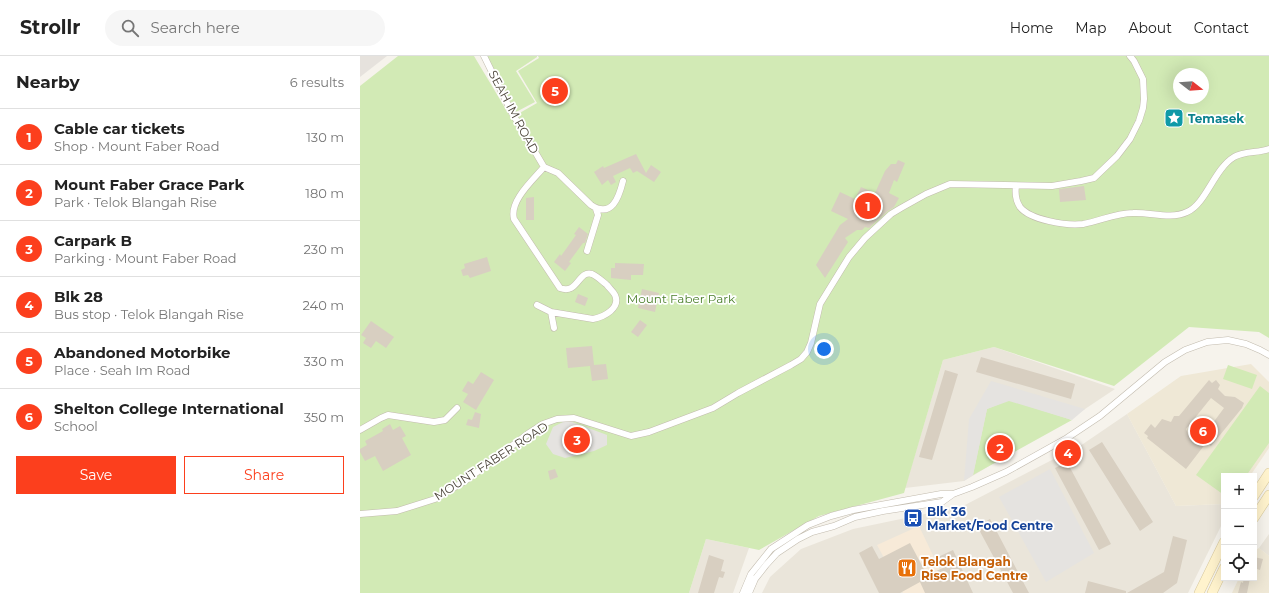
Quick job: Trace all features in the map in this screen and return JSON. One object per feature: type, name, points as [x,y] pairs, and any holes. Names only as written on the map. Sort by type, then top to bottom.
[{"type":"main road","points":[[1257,491],[1269,473]]},
{"type":"main road","points":[[1257,513],[1269,495]]},
{"type":"main road","points":[[1199,593],[1223,545]]},
{"type":"main road","points":[[1212,593],[1221,574]]},
{"type":"street","name":"SEAH IM ROAD","points":[[484,56],[511,111],[544,167],[558,173],[596,209]]},
{"type":"street","name":"MOUNT FABER ROAD","points":[[360,514],[397,511],[435,499],[465,481],[529,433],[543,424],[557,419],[574,418],[631,436],[649,432],[713,408],[791,365],[801,359],[807,352],[811,343],[820,304],[849,257],[891,214],[926,194],[950,184],[1052,186],[1081,182],[1094,178],[1117,156],[1130,139],[1139,121],[1143,108],[1143,79],[1130,56]]},
{"type":"street","points":[[1016,186],[1016,198],[1021,207],[1030,214],[1044,220],[1068,224],[1082,224],[1133,213],[1176,216],[1189,212],[1199,203],[1214,178],[1234,157],[1240,154],[1269,149]]},
{"type":"street","name":"SEAH IM ROAD","points":[[537,305],[551,312],[593,319],[606,315],[614,307],[616,299],[613,292],[601,280],[592,274],[582,276],[570,289],[560,288],[514,219],[512,214],[516,201],[544,167]]},
{"type":"street","points":[[587,251],[598,215],[596,209],[607,209],[617,201],[624,181]]},
{"type":"street","points":[[551,312],[554,328]]},
{"type":"street","points":[[749,593],[758,576],[777,553],[788,545],[812,532],[834,526],[843,521],[870,514],[942,502],[953,494],[1006,472],[1067,438],[1100,416],[1165,362],[1185,350],[1207,342],[1228,340],[1246,344],[1269,355]]},
{"type":"street","points":[[360,430],[388,415],[434,422],[445,420],[457,408]]},
{"type":"street","points":[[743,593],[751,574],[770,549],[808,525],[831,516],[853,510],[935,495],[953,494]]},
{"type":"street","points":[[831,516],[834,526]]},
{"type":"shaded area","points":[[360,56],[387,56],[360,77]]},
{"type":"shaded area","points":[[994,347],[1115,389],[1085,409],[964,481],[905,488],[943,360]]},
{"type":"shaded area","points":[[1251,364],[1269,382],[1269,448],[1252,473],[1221,473],[1221,504],[1176,506],[1127,414],[1181,376]]},
{"type":"shaded area","points":[[991,381],[1085,409],[1072,420],[1009,401],[987,409],[973,475],[964,481],[969,419]]},
{"type":"shaded area","points":[[1127,414],[1176,506],[1221,504],[1221,526],[1188,593],[762,593],[770,577],[801,549],[853,529],[963,506],[1083,444]]},
{"type":"shaded area","points":[[567,420],[607,435],[607,445],[594,451],[565,458],[553,454],[546,444],[553,427]]},
{"type":"shaded area","points":[[1050,469],[1094,553],[1046,582],[999,497]]},
{"type":"shaded area","points":[[919,526],[951,593],[903,593],[877,545]]},
{"type":"shaded area","points":[[1269,534],[1269,556],[1259,548]]},
{"type":"shaded area","points":[[706,539],[749,548],[733,593],[689,593]]},
{"type":"shaded area","points":[[1259,548],[1269,556],[1269,593],[1232,593],[1238,581],[1257,581],[1257,549]]},
{"type":"green space","name":"Mount Faber Park","points":[[398,56],[474,56],[511,118],[537,103],[518,71],[539,58],[538,56],[1269,56],[1269,338],[1259,332],[1189,327],[1114,386],[994,347],[943,360],[904,493],[819,516],[759,550],[706,539],[689,593],[360,593],[360,86]]},
{"type":"green space","points":[[485,56],[537,56],[516,71],[535,102],[516,112]]},
{"type":"green space","points":[[1228,365],[1257,375],[1252,389],[1223,379]]},
{"type":"green space","points":[[1260,386],[1269,393],[1269,443],[1248,473],[1221,473],[1221,493],[1196,475]]},
{"type":"green space","points":[[1009,400],[1072,420],[973,475],[987,409]]},
{"type":"building","points":[[636,154],[646,173],[651,165],[661,172],[654,182],[637,171],[633,173],[630,168],[613,176],[616,182],[611,185],[608,180],[602,185],[594,172],[603,166],[604,168]]},
{"type":"building","points":[[898,160],[905,163],[897,182],[894,180],[889,193],[899,198],[894,207],[869,228],[865,227],[862,230],[857,230],[845,238],[848,242],[825,278],[816,265],[840,225],[848,219],[831,211],[840,192],[855,199],[861,187],[875,193],[885,171],[891,164],[896,164]]},
{"type":"building","points":[[1084,186],[1086,200],[1060,202],[1059,189]]},
{"type":"building","points":[[534,197],[534,220],[526,220],[526,198]]},
{"type":"building","points":[[579,227],[588,234],[585,243],[583,243],[569,262],[571,263],[565,271],[554,262],[560,254],[561,256],[576,235],[574,234]]},
{"type":"building","points":[[487,257],[491,271],[470,278],[468,275],[463,276],[461,270],[465,268],[464,264]]},
{"type":"building","points":[[615,263],[644,264],[643,275],[631,275],[631,280],[611,278],[611,268],[615,268]]},
{"type":"building","points":[[642,289],[659,293],[655,312],[638,308]]},
{"type":"building","points":[[578,294],[588,298],[585,306],[575,302]]},
{"type":"building","points":[[640,320],[647,325],[638,337],[631,332]]},
{"type":"building","points":[[371,321],[394,337],[386,348],[376,341],[371,348],[363,343],[366,338],[361,335]]},
{"type":"building","points":[[592,346],[594,365],[606,364],[608,379],[592,381],[590,366],[568,368],[566,348]]},
{"type":"building","points":[[981,357],[1075,384],[1071,399],[976,372]]},
{"type":"building","points":[[945,370],[958,374],[932,460],[919,457]]},
{"type":"building","points":[[481,372],[494,380],[476,410],[463,402],[468,394],[462,391],[468,381],[473,384]]},
{"type":"building","points":[[1209,380],[1212,383],[1216,380],[1220,385],[1218,389],[1225,396],[1235,397],[1244,403],[1242,408],[1211,446],[1206,443],[1186,469],[1147,438],[1148,436],[1144,433],[1151,424],[1155,428],[1162,419],[1171,422],[1174,416],[1179,416]],"holes":[[[1211,398],[1224,408],[1201,439],[1189,437],[1186,429]]]},
{"type":"building","points":[[475,412],[481,414],[479,428],[466,425],[468,419],[472,420]]},
{"type":"building","points":[[390,424],[393,430],[400,426],[406,436],[402,438],[411,455],[383,471],[375,456],[365,461],[360,449],[367,445],[365,441],[383,431],[382,429]]},
{"type":"building","points":[[1102,442],[1153,522],[1140,531],[1089,450]]},
{"type":"building","points":[[1067,462],[1111,544],[1099,550],[1055,468]]},
{"type":"building","points":[[555,469],[558,477],[550,480],[548,471]]},
{"type":"building","points":[[990,519],[1029,593],[1013,593],[977,526]]},
{"type":"building","points":[[1173,536],[1187,540],[1177,583],[1163,593],[1127,593],[1164,572]]},
{"type":"building","points":[[910,543],[927,575],[943,568],[938,557],[953,550],[973,593],[925,593],[920,582],[900,593],[879,593],[859,553],[872,546],[879,559]]},
{"type":"building","points":[[709,555],[724,560],[721,571],[725,572],[723,578],[719,577],[714,593],[698,593]]},
{"type":"building","points":[[1257,558],[1263,559],[1260,570],[1257,569]]},
{"type":"building","points":[[1088,581],[1126,591],[1126,593],[1085,593]]},
{"type":"building","points":[[1243,581],[1249,581],[1247,593],[1238,593],[1241,582],[1243,583]]},
{"type":"place","name":"Abandoned Motorbike","points":[[555,91]]},
{"type":"place","name":"Temasek","points":[[1174,118]]},
{"type":"place","name":"Cable car tickets","points":[[868,206]]},
{"type":"place","name":"Shelton College International","points":[[1203,431]]},
{"type":"place","name":"Carpark B","points":[[577,440]]},
{"type":"place","name":"Mount Faber Grace Park","points":[[1000,448]]},
{"type":"place","name":"Blk 28","points":[[1068,453]]},
{"type":"place","name":"Blk 36 Market/Food Centre","points":[[913,518]]},
{"type":"place","name":"Telok Blangah Rise Food Centre","points":[[907,568]]}]
